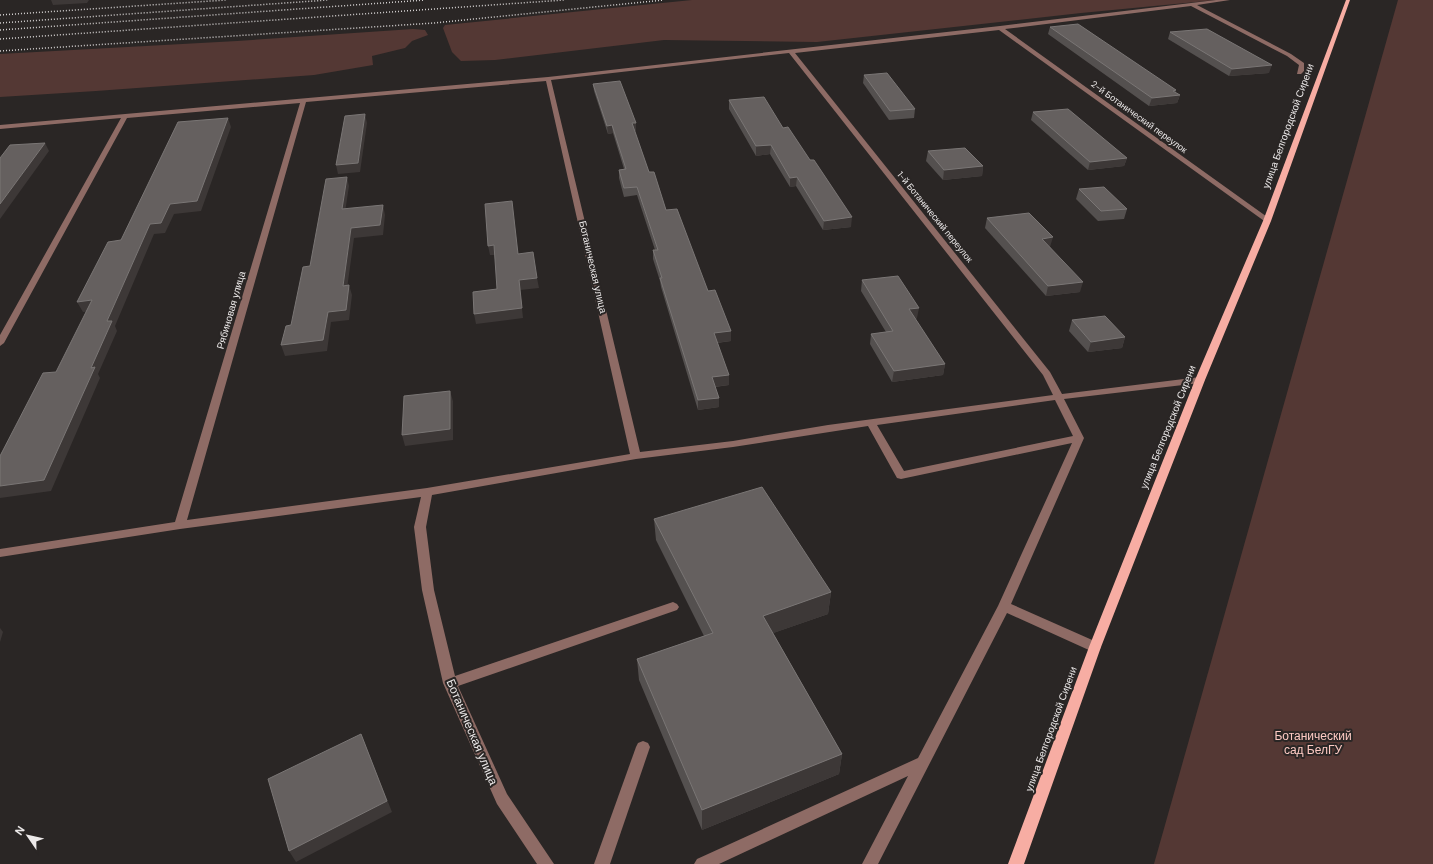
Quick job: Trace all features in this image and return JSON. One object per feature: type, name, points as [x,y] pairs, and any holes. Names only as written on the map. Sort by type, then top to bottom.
[{"type":"main road","name":"улица Белгородской Сирени","points":[[1016,864],[1095,647],[1200,380],[1267,221],[1348,0]]},
{"type":"street","points":[[0,127],[548,78],[791,52],[1228,0]]},
{"type":"street","points":[[1193,5],[1290,55],[1302,64],[1302,70],[1299,73]]},
{"type":"street","name":"2-й Ботанический переулок","points":[[1000,28],[1267,221]]},
{"type":"street","name":"1-й Ботанический переулок","points":[[791,52],[1047,374],[1079,438]]},
{"type":"street","name":"Ботаническая улица","points":[[548,78],[636,456]]},
{"type":"street","name":"Рябиновая улица","points":[[180,525],[304,101]]},
{"type":"street","points":[[0,343],[125,116]]},
{"type":"street","points":[[0,553],[180,525],[427,492],[636,456],[733,444],[871,422],[1200,380]]},
{"type":"street","points":[[871,422],[901,475],[1079,438]]},
{"type":"street","points":[[870,864],[1004,606],[1079,438]]},
{"type":"street","name":"Ботаническая улица","points":[[427,492],[420,527],[428,590],[450,683],[502,798],[546,864]]},
{"type":"street","points":[[1004,606],[1095,647]]},
{"type":"street","points":[[450,683],[673,607]]},
{"type":"street","points":[[602,864],[643,747]]},
{"type":"street","points":[[702,864],[922,763]]},
{"type":"green space","points":[[692,0],[1217,0],[1081,13],[817,42],[664,40],[495,60],[461,61],[452,52],[443,28],[445,25]]},
{"type":"green space","name":"Ботанический сад БелГУ","points":[[1398,0],[1433,0],[1433,864],[1154,864]]},
{"type":"green space","points":[[413,29],[425,30],[428,35],[412,41],[405,48],[372,56],[373,65],[314,75],[0,97],[0,54],[237,41]]},
{"type":"building","points":[[1078,24],[1176,90],[1173,91],[1180,95],[1152,98],[1050,27]]},
{"type":"building","points":[[1207,29],[1272,65],[1232,69],[1170,32]]},
{"type":"building","points":[[887,73],[915,109],[890,111],[864,75]]},
{"type":"building","points":[[620,81],[636,123],[632,123],[649,172],[654,172],[666,210],[677,209],[708,291],[715,290],[731,331],[714,333],[729,375],[712,377],[719,398],[698,400],[660,278],[662,278],[653,250],[658,250],[637,187],[624,188],[619,170],[626,169],[612,125],[607,126],[593,84]]},
{"type":"building","points":[[764,97],[783,128],[788,127],[810,160],[814,160],[852,217],[824,221],[797,177],[790,178],[771,145],[756,146],[729,100]]},
{"type":"building","points":[[1068,109],[1127,158],[1090,162],[1033,112]]},
{"type":"building","points":[[365,114],[358,163],[336,165],[345,116]]},
{"type":"building","points":[[228,118],[197,201],[170,204],[161,223],[150,224],[107,321],[112,321],[91,368],[95,367],[44,480],[0,486],[0,456],[43,373],[56,372],[92,300],[77,302],[108,242],[121,240],[178,122]]},
{"type":"building","points":[[45,143],[0,204],[0,158],[10,145]]},
{"type":"building","points":[[965,148],[983,166],[944,170],[928,151]]},
{"type":"building","points":[[347,177],[342,209],[383,205],[380,225],[351,228],[343,286],[349,285],[346,310],[328,312],[323,340],[281,345],[286,326],[291,325],[303,267],[310,266],[326,179]]},
{"type":"building","points":[[1104,187],[1127,209],[1101,211],[1079,189]]},
{"type":"building","points":[[512,201],[518,254],[533,252],[537,278],[519,280],[522,308],[474,314],[473,292],[497,289],[494,245],[488,246],[485,204]]},
{"type":"building","points":[[1029,213],[1053,237],[1042,239],[1083,282],[1048,286],[987,218]]},
{"type":"building","points":[[898,276],[919,308],[909,309],[945,364],[894,371],[871,334],[893,331],[862,280]]},
{"type":"building","points":[[1105,316],[1125,337],[1091,342],[1072,320]]},
{"type":"building","points":[[450,391],[450,429],[402,435],[404,396]]},
{"type":"building","points":[[762,487],[831,592],[763,616],[842,754],[702,810],[637,659],[713,633],[654,519]]},
{"type":"building","points":[[361,734],[387,801],[289,851],[268,779]]},
{"type":"railway","points":[[0,15],[226,0]]},
{"type":"railway","points":[[0,23],[328,0]]},
{"type":"railway","points":[[0,30],[425,0]]},
{"type":"railway","points":[[0,39],[564,0]]},
{"type":"railway","points":[[0,51],[434,23],[664,0]]}]
